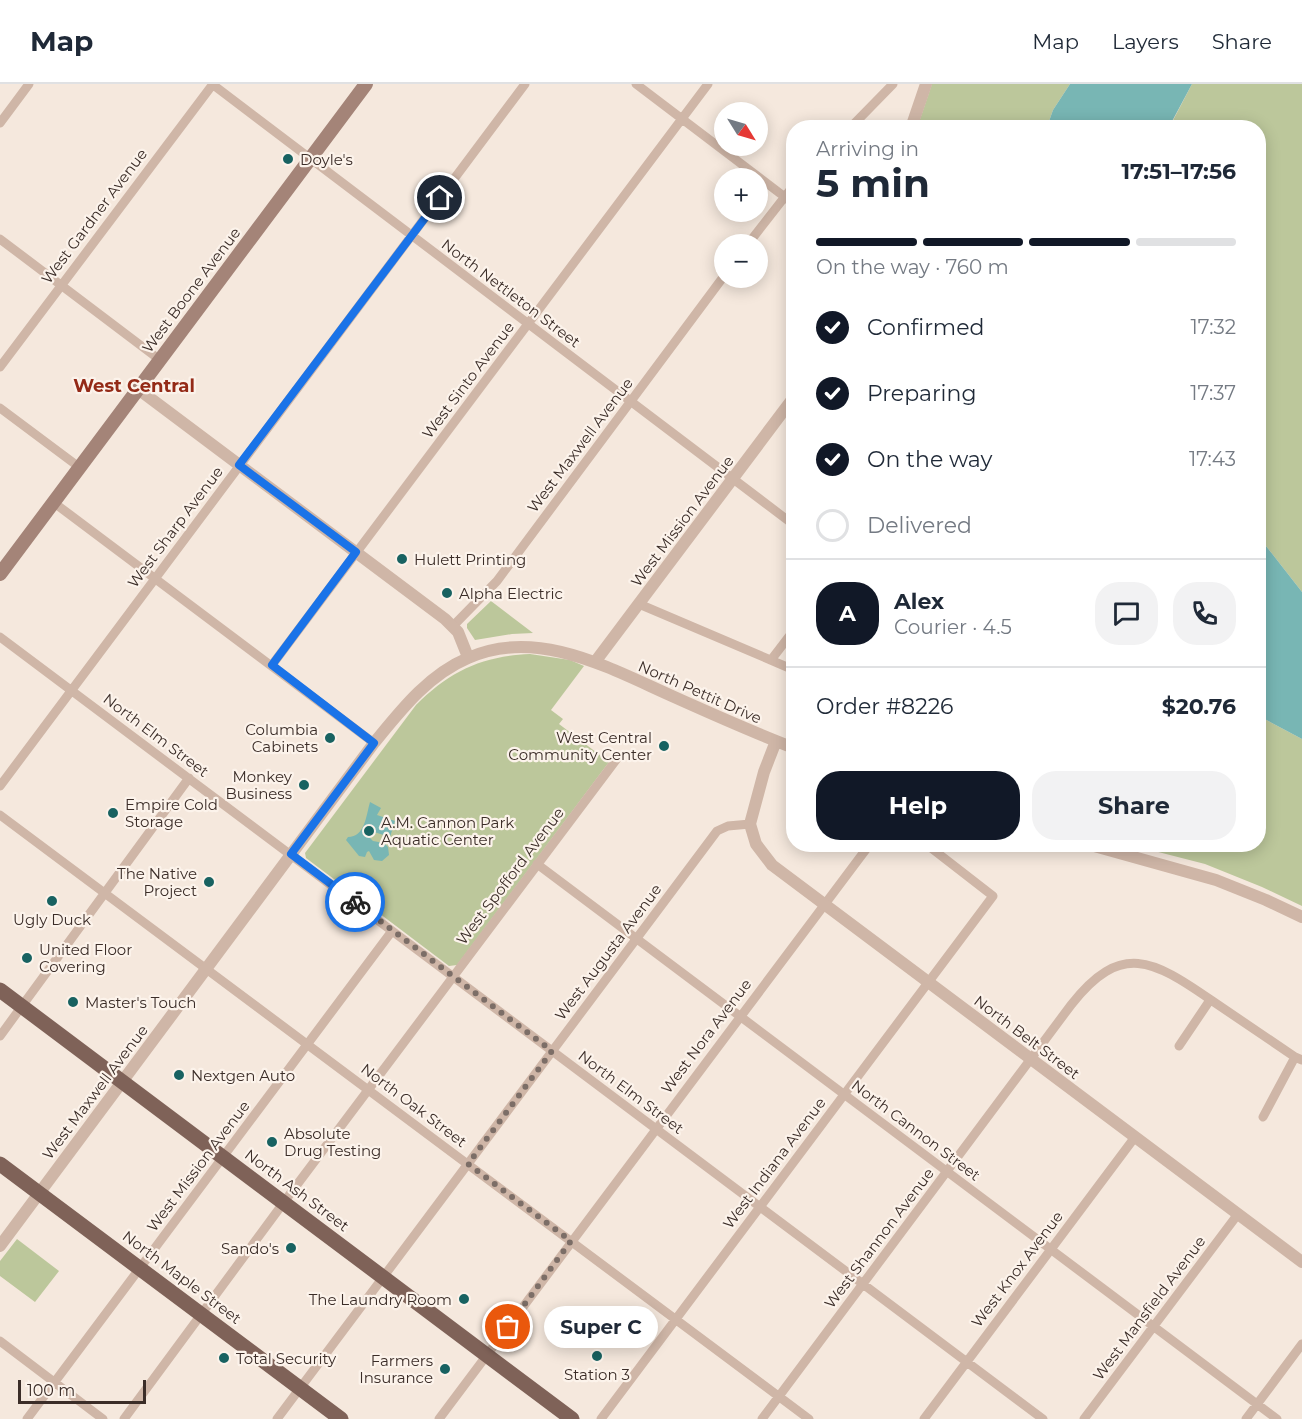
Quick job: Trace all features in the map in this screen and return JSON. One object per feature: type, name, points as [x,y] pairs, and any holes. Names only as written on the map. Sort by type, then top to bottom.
[{"type":"main road","name":"West Boone Avenue","points":[[0,574],[366,84]]},
{"type":"main road","name":"North Ash Street","points":[[0,990],[572,1419]]},
{"type":"main road","name":"North Maple Street","points":[[0,1164],[341,1419]]},
{"type":"street","points":[[0,123],[29,84]]},
{"type":"street","name":"North Nettleton Street","points":[[212,84],[786,519]]},
{"type":"street","name":"West Gardner Avenue","points":[[0,367],[212,84]]},
{"type":"street","name":"West Sharp Avenue","points":[[0,786],[525,84]]},
{"type":"street","points":[[636,84],[786,198]]},
{"type":"street","name":"West Sinto Avenue","points":[[272,665],[708,84]]},
{"type":"street","points":[[858,120],[893,84]]},
{"type":"street","points":[[914,120],[927,84]]},
{"type":"street","points":[[755,234],[786,193]]},
{"type":"street","points":[[0,239],[160,360]]},
{"type":"street","name":"West Maxwell Avenue","points":[[453,626],[497,581],[715,288]]},
{"type":"street","points":[[138,389],[453,626],[458,632],[468,657]]},
{"type":"street","name":"West Mission Avenue","points":[[595,662],[786,406]]},
{"type":"street","points":[[0,408],[80,467]]},
{"type":"street","points":[[53,502],[374,743]]},
{"type":"street","points":[[639,604],[786,667]]},
{"type":"street","name":"North Elm Street","points":[[0,637],[1043,1419]]},
{"type":"street","points":[[771,660],[786,640]]},
{"type":"street","name":"North Pettit Drive","points":[[468,657],[493,650],[531,646],[556,651],[595,662],[786,745]]},
{"type":"street","name":"West Maxwell Avenue","points":[[0,1246],[374,743],[404,706],[435,677],[468,657]]},
{"type":"street","points":[[750,824],[764,772],[776,741]]},
{"type":"street","name":"West Spofford Avenue","points":[[124,1419],[619,756]]},
{"type":"street","points":[[0,1036],[189,778]]},
{"type":"street","name":"North Oak Street","points":[[0,815],[809,1419]]},
{"type":"street","name":"North Belt Street","points":[[750,824],[756,844],[772,865],[1302,1262]]},
{"type":"street","name":"West Augusta Avenue","points":[[277,1419],[717,831],[728,826],[750,824]]},
{"type":"street","name":"West Nora Avenue","points":[[439,1419],[864,852]]},
{"type":"street","name":"West Indiana Avenue","points":[[601,1419],[993,896],[936,852]]},
{"type":"street","points":[[1116,852],[1216,880],[1302,917]]},
{"type":"street","name":"North Cannon Street","points":[[537,864],[1277,1419]]},
{"type":"street","name":"West Mission Avenue","points":[[27,1419],[392,931]]},
{"type":"street","name":"West Shannon Avenue","points":[[762,1419],[1031,1059],[1082,992],[1101,973],[1127,963],[1154,965],[1178,977],[1210,1000]]},
{"type":"street","points":[[1179,1046],[1210,1000],[1298,1058],[1263,1117]]},
{"type":"street","name":"West Knox Avenue","points":[[924,1419],[1135,1137]]},
{"type":"street","name":"West Mansfield Avenue","points":[[1084,1419],[1238,1214]]},
{"type":"street","points":[[0,1341],[103,1419]]},
{"type":"street","points":[[1246,1419],[1302,1344]]},
{"type":"green space","points":[[932,84],[1070,84],[1053,110],[1049,120],[920,120]]},
{"type":"green space","points":[[1192,84],[1302,84],[1302,592],[1266,546],[1266,120],[1173,120]]},
{"type":"green space","points":[[491,601],[533,633],[475,640],[467,624]]},
{"type":"green space","points":[[530,654],[570,660],[584,666],[551,710],[563,719],[559,724],[609,762],[457,965],[449,966],[306,858],[305,853],[416,705],[429,693],[454,674],[482,662],[513,655]]},
{"type":"green space","points":[[1266,720],[1302,739],[1302,906],[1205,864],[1158,852],[1266,852]]},
{"type":"green space","points":[[17,1239],[59,1271],[35,1302],[0,1276],[0,1261]]},
{"type":"water","points":[[1070,84],[1192,84],[1173,120],[1049,120],[1053,110]]},
{"type":"water","points":[[1266,546],[1302,592],[1302,739],[1266,720]]},
{"type":"water","points":[[370,802],[381,808],[377,815],[395,821],[390,837],[371,831],[370,838],[373,841],[384,843],[388,847],[389,855],[382,861],[374,860],[369,851],[365,857],[359,856],[346,840],[361,830]]},
{"type":"way so far","points":[[355,902],[552,1051],[468,1164],[571,1241],[508,1327]]},
{"type":"place","name":"Doyle's","points":[[288,159]]},
{"type":"place","name":"Hulett Printing","points":[[402,559]]},
{"type":"place","name":"Alpha Electric","points":[[447,593]]},
{"type":"place","name":"Columbia Cabinets","points":[[330,738]]},
{"type":"place","name":"West Central Community Center","points":[[664,746]]},
{"type":"place","name":"Monkey Business","points":[[304,785]]},
{"type":"place","name":"Empire Cold Storage","points":[[113,813]]},
{"type":"place","name":"A.M. Cannon Park Aquatic Center","points":[[369,831]]},
{"type":"place","name":"The Native Project","points":[[209,882]]},
{"type":"place","name":"Ugly Duck","points":[[52,901]]},
{"type":"place","name":"United Floor Covering","points":[[27,958]]},
{"type":"place","name":"Master's Touch","points":[[73,1002]]},
{"type":"place","name":"Nextgen Auto","points":[[179,1075]]},
{"type":"place","name":"Absolute Drug Testing","points":[[272,1142]]},
{"type":"place","name":"Sando's","points":[[291,1248]]},
{"type":"place","name":"The Laundry Room","points":[[464,1299]]},
{"type":"place","name":"Super C","points":[[508,1327]]},
{"type":"place","name":"Station 3","points":[[597,1356]]},
{"type":"place","name":"Total Security","points":[[224,1358]]},
{"type":"place","name":"Farmers Insurance","points":[[445,1369]]},
{"type":"district","name":"West Central","points":[[134,386]]},
{"type":"route","points":[[355,902],[291,854],[374,743],[272,665],[356,552],[239,465],[440,198]]}]
